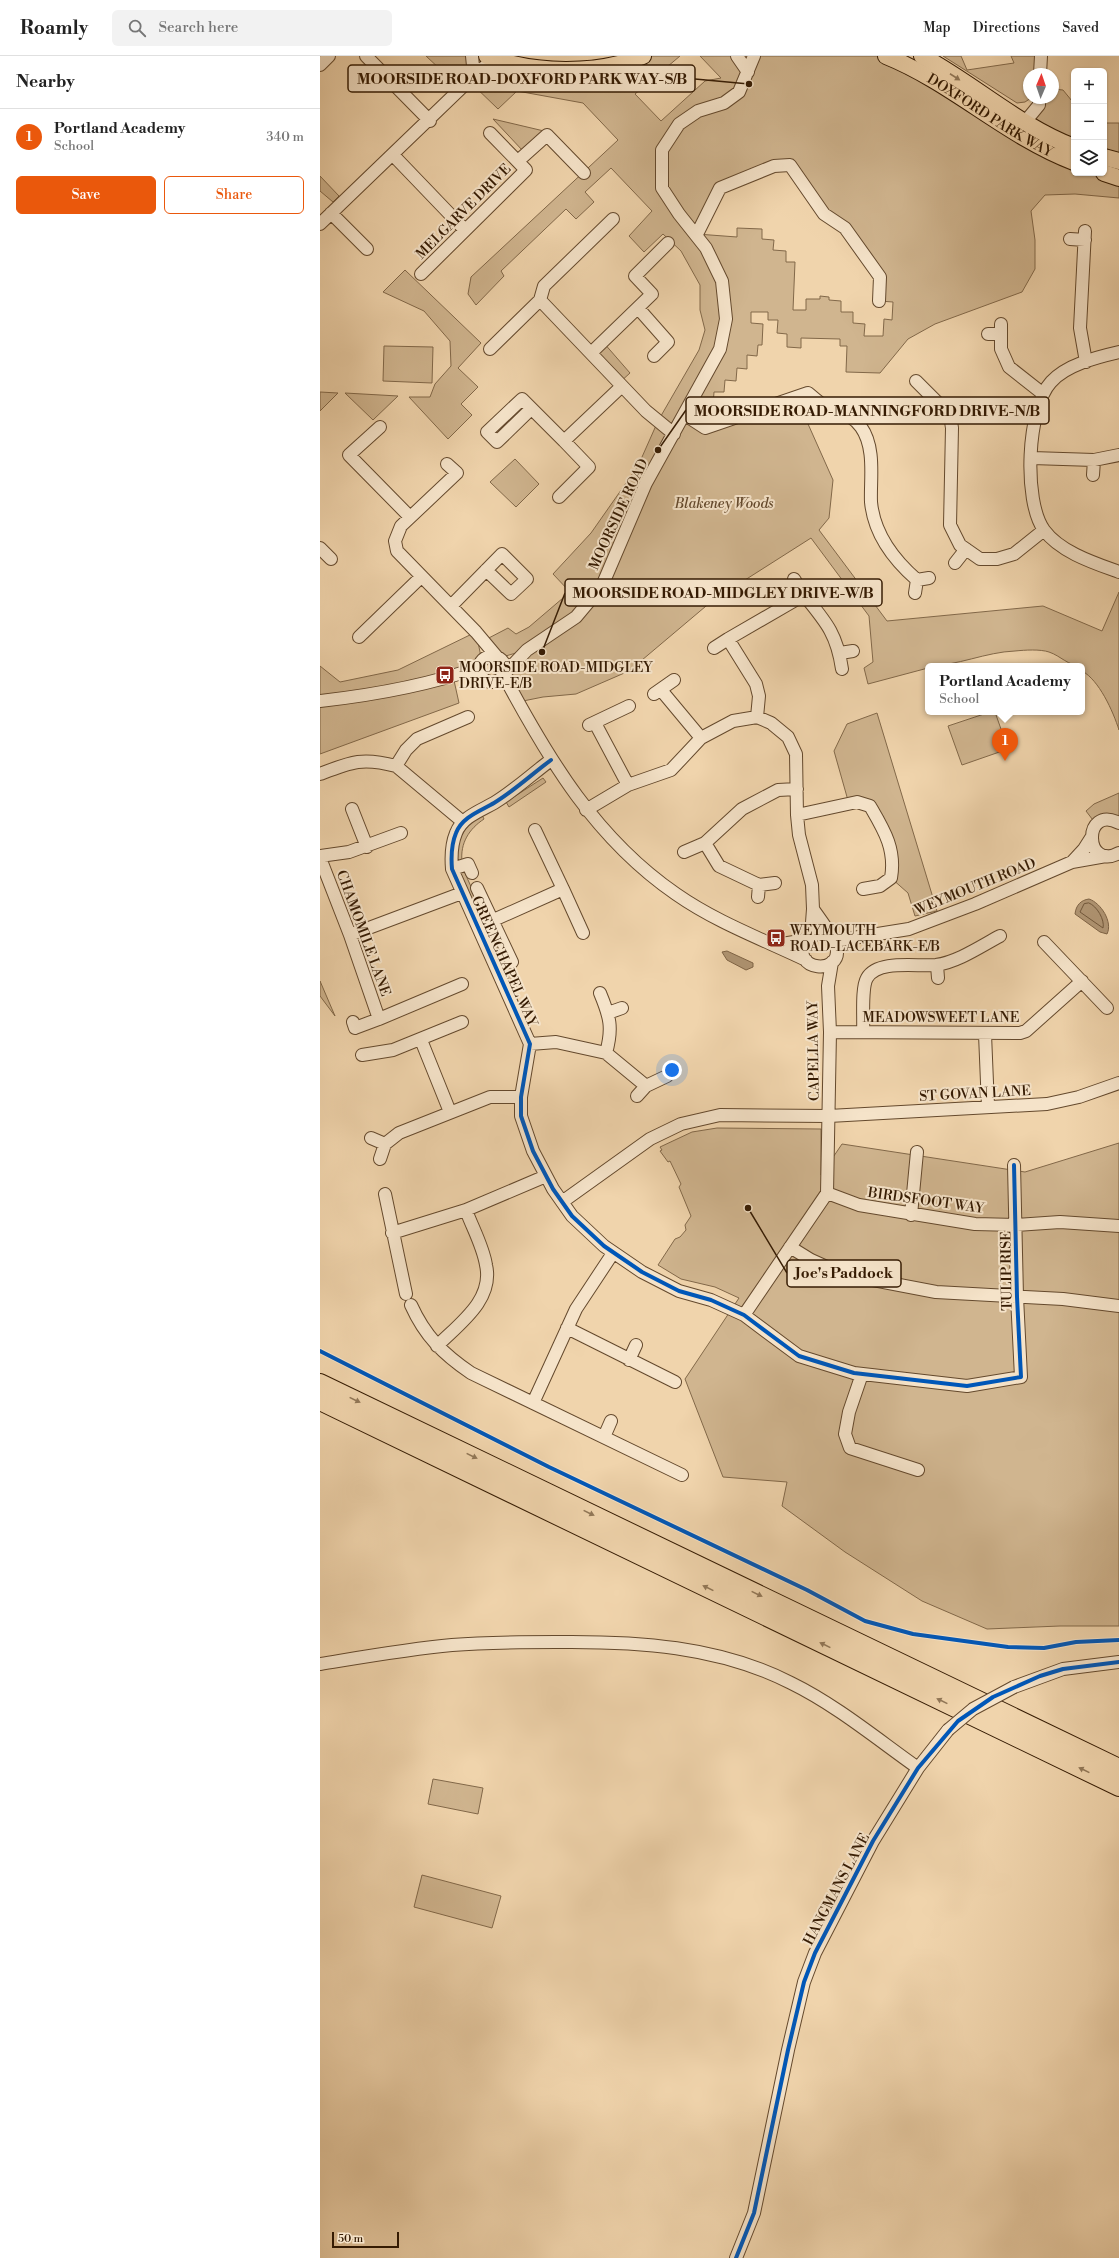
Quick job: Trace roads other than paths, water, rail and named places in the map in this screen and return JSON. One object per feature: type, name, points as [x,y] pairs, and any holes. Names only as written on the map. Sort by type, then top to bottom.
[{"type":"highway","points":[[320,1383],[1119,1768]]},
{"type":"highway","points":[[320,1401],[1119,1787]]},
{"type":"main road","points":[[492,58],[530,67],[592,70],[643,56]]},
{"type":"main road","name":"DOXFORD PARK WAY","points":[[886,56],[932,80],[1014,133],[1055,155],[1071,161]]},
{"type":"main road","name":"DOXFORD PARK WAY","points":[[922,56],[1025,122],[1056,140],[1071,146]]},
{"type":"main road","points":[[1107,158],[1119,161]]},
{"type":"main road","points":[[1107,174],[1119,178]]},
{"type":"street","points":[[320,65],[329,56]]},
{"type":"street","points":[[366,56],[430,121]]},
{"type":"street","points":[[470,81],[473,70],[472,56]]},
{"type":"street","points":[[737,56],[748,72]]},
{"type":"street","name":"MOORSIDE ROAD","points":[[487,681],[500,680],[527,650],[576,618],[602,586],[646,483],[685,415],[720,349],[726,320],[722,281],[706,248],[697,234],[679,214],[662,188],[662,150],[679,124],[698,111],[724,103],[739,92],[754,56]]},
{"type":"street","points":[[1040,68],[1041,56]]},
{"type":"street","points":[[320,224],[430,121],[492,58]]},
{"type":"street","points":[[1025,122],[1039,104]]},
{"type":"street","points":[[490,133],[522,165]]},
{"type":"street","name":"MELGARVE DRIVE","points":[[421,274],[465,230],[547,135],[584,173]]},
{"type":"street","points":[[393,155],[465,230]]},
{"type":"street","points":[[697,234],[720,188],[774,166],[790,165],[824,214],[845,228],[880,277],[879,301]]},
{"type":"street","points":[[332,213],[367,249]]},
{"type":"street","points":[[490,349],[540,300],[544,286],[613,219]]},
{"type":"street","points":[[1070,239],[1085,235],[1080,328],[1086,362]]},
{"type":"street","points":[[591,353],[652,294],[635,276],[668,243]]},
{"type":"street","points":[[540,300],[646,411],[674,434]]},
{"type":"street","points":[[638,308],[668,342],[654,356]]},
{"type":"street","points":[[988,334],[1001,329],[1000,349],[1009,367],[1042,393]]},
{"type":"street","points":[[1119,352],[1086,362],[1062,372],[1042,393],[1032,424],[1031,499],[1035,515],[1044,530],[1058,545],[1119,572]]},
{"type":"street","points":[[916,382],[928,386],[950,415],[952,428],[950,525],[960,545],[980,559],[997,559],[1014,554],[1044,530]]},
{"type":"street","points":[[564,441],[622,386]]},
{"type":"street","points":[[685,415],[705,428],[808,393],[825,406],[844,412],[862,428],[872,457],[871,504],[881,539],[902,567],[917,580]]},
{"type":"street","points":[[531,409],[589,468],[559,497]]},
{"type":"street","points":[[380,427],[349,455],[410,517]]},
{"type":"street","points":[[1032,458],[1094,460],[1119,455]]},
{"type":"street","points":[[1093,475],[1094,460]]},
{"type":"street","points":[[447,464],[457,473],[401,526],[395,541],[397,551],[476,632],[504,665],[504,674],[550,760],[586,810],[626,854],[676,894],[720,921],[810,963],[824,967],[834,958],[832,938],[813,909]]},
{"type":"street","points":[[320,548],[331,559]]},
{"type":"street","points":[[955,563],[966,550]]},
{"type":"street","points":[[451,606],[486,570]]},
{"type":"street","points":[[359,637],[421,577]]},
{"type":"street","points":[[917,580],[929,578]]},
{"type":"street","points":[[794,579],[804,595],[831,630],[840,653],[842,669]]},
{"type":"street","points":[[916,593],[917,580]]},
{"type":"street","points":[[714,648],[804,595]]},
{"type":"street","points":[[476,632],[481,665],[480,674],[487,681],[518,702]]},
{"type":"street","points":[[728,640],[756,684],[759,696],[757,717]]},
{"type":"street","name":"MOORSIDE ROAD","points":[[452,676],[481,665],[489,657],[498,658],[527,650]]},
{"type":"street","points":[[840,653],[853,651]]},
{"type":"street","points":[[320,701],[357,697],[452,676],[487,681]]},
{"type":"street","points":[[674,680],[657,692],[701,738]]},
{"type":"street","points":[[628,784],[591,724],[629,706]]},
{"type":"street","points":[[396,766],[406,750],[417,739],[468,717]]},
{"type":"street","points":[[586,810],[628,784],[671,770],[701,738],[733,721],[757,717],[771,723],[788,737],[796,754],[796,789],[799,835],[812,885],[813,909],[809,938],[803,948],[810,963]]},
{"type":"street","points":[[320,774],[351,762],[374,760],[396,766],[463,822]]},
{"type":"street","name":"GREENCHAPEL WAY","points":[[550,760],[494,803],[478,811],[463,822],[456,832],[451,848],[452,869],[530,1044],[521,1097],[521,1116],[533,1151],[546,1176],[572,1216],[613,1253],[642,1272],[679,1291],[711,1300],[744,1315],[799,1356],[862,1374],[967,1386],[1021,1377]]},
{"type":"street","points":[[684,852],[705,843],[742,809],[778,790],[796,789]]},
{"type":"street","points":[[797,816],[857,802],[870,806],[885,832],[894,862],[896,882],[863,889]]},
{"type":"street","points":[[352,809],[367,847]]},
{"type":"street","name":"WEYMOUTH ROAD","points":[[1072,862],[1084,849],[1097,824],[1105,820],[1117,821]]},
{"type":"street","points":[[535,830],[583,933]]},
{"type":"street","points":[[320,857],[367,847],[401,833]]},
{"type":"street","points":[[1091,838],[1097,851],[1106,856]]},
{"type":"street","points":[[705,843],[719,866],[759,885],[775,883]]},
{"type":"street","name":"WEYMOUTH ROAD","points":[[832,938],[863,936],[909,928],[975,904],[1072,862],[1119,853]]},
{"type":"street","name":"CHAMOMILE LANE","points":[[320,857],[350,934],[379,1019]]},
{"type":"street","points":[[452,869],[468,864],[472,873]]},
{"type":"street","points":[[758,897],[759,885]]},
{"type":"street","points":[[477,888],[512,962]]},
{"type":"street","points":[[478,927],[563,889]]},
{"type":"street","points":[[350,934],[462,893]]},
{"type":"street","points":[[776,946],[809,938],[820,933],[832,938]]},
{"type":"street","name":"WEYMOUTH ROAD","points":[[834,958],[863,936]]},
{"type":"street","points":[[863,1032],[865,985],[870,974],[884,967],[937,965],[956,958],[1000,936]]},
{"type":"street","points":[[1044,942],[1107,1008]]},
{"type":"street","name":"CAPELLA WAY","points":[[827,1193],[830,1032],[828,986],[834,958]]},
{"type":"street","name":"CAPELLA WAY","points":[[810,963],[828,986]]},
{"type":"street","points":[[937,965],[938,978]]},
{"type":"street","name":"MEADOWSWEET LANE","points":[[830,1032],[985,1034],[1026,1031],[1082,981]]},
{"type":"street","name":"CHAMOMILE LANE","points":[[353,1022],[355,1028],[462,984]]},
{"type":"street","points":[[600,993],[608,1013],[611,1028],[606,1053]]},
{"type":"street","points":[[608,1013],[622,1008]]},
{"type":"street","points":[[362,1055],[393,1050],[421,1040],[462,1022]]},
{"type":"street","points":[[985,1034],[988,1107]]},
{"type":"street","points":[[421,1040],[450,1112]]},
{"type":"street","points":[[530,1044],[556,1042],[606,1053],[646,1086]]},
{"type":"street","points":[[636,1096],[646,1086],[667,1076]]},
{"type":"street","name":"ST GOVAN LANE","points":[[562,1202],[650,1138],[681,1124],[720,1115],[829,1116],[1047,1104],[1079,1097],[1119,1082]]},
{"type":"street","points":[[380,1159],[385,1144],[399,1133],[490,1097],[521,1097]]},
{"type":"street","points":[[371,1138],[385,1144]]},
{"type":"street","points":[[911,1215],[917,1152]]},
{"type":"street","name":"TULIP RISE","points":[[1014,1165],[1017,1297],[1021,1377]]},
{"type":"street","points":[[392,1233],[466,1210],[546,1176]]},
{"type":"street","points":[[744,1315],[827,1193]]},
{"type":"street","name":"BIRDSFOOT WAY","points":[[827,1193],[859,1205],[911,1215],[975,1224],[1016,1225],[1060,1222],[1119,1226]]},
{"type":"street","points":[[385,1194],[392,1233],[409,1300],[420,1325],[449,1358],[471,1374],[682,1475]]},
{"type":"street","points":[[437,1346],[473,1311],[485,1292],[488,1277],[486,1264],[466,1210]]},
{"type":"street","points":[[790,1247],[811,1260],[842,1274],[936,1292],[1063,1299],[1119,1306]]},
{"type":"street","points":[[533,1403],[576,1309],[613,1253]]},
{"type":"street","points":[[567,1328],[675,1382]]},
{"type":"street","points":[[629,1360],[636,1346]]},
{"type":"street","points":[[862,1374],[849,1412],[845,1434],[850,1448],[918,1470]]},
{"type":"street","points":[[604,1437],[611,1421]]},
{"type":"street","points":[[320,1664],[451,1645],[505,1643],[630,1643],[691,1650],[742,1663],[791,1683],[836,1710],[918,1768]]},
{"type":"street","name":"HANGMANS LANE","points":[[736,2258],[754,2213],[788,2050],[804,1982],[815,1953],[873,1841],[918,1768],[948,1730],[973,1709],[1014,1687],[1063,1669],[1119,1662]]},
{"type":"water","points":[[1089,899],[1098,904],[1105,914],[1108,924],[1107,934],[1100,932],[1075,914],[1076,908],[1079,904],[1084,900]]},
{"type":"water","points":[[727,951],[753,963],[753,967],[746,970],[727,960],[722,952]]},
{"type":"place","name":"MOORSIDE ROAD-DOXFORD PARK WAY-S/B","points":[[749,84]]},
{"type":"place","name":"MOORSIDE ROAD-MANNINGFORD DRIVE-N/B","points":[[658,450]]},
{"type":"place","name":"MOORSIDE ROAD-MIDGLEY DRIVE-W/B","points":[[542,652]]},
{"type":"place","name":"MOORSIDE ROAD-MIDGLEY DRIVE-E/B","points":[[445,675]]},
{"type":"place","name":"Portland Academy","points":[[1005,761]]},
{"type":"place","name":"WEYMOUTH ROAD-LACEBARK-E/B","points":[[776,938]]},
{"type":"place","name":"Joe's Paddock","points":[[748,1208]]},
{"type":"park label","name":"Blakeney Woods","points":[[724,503]]}]
